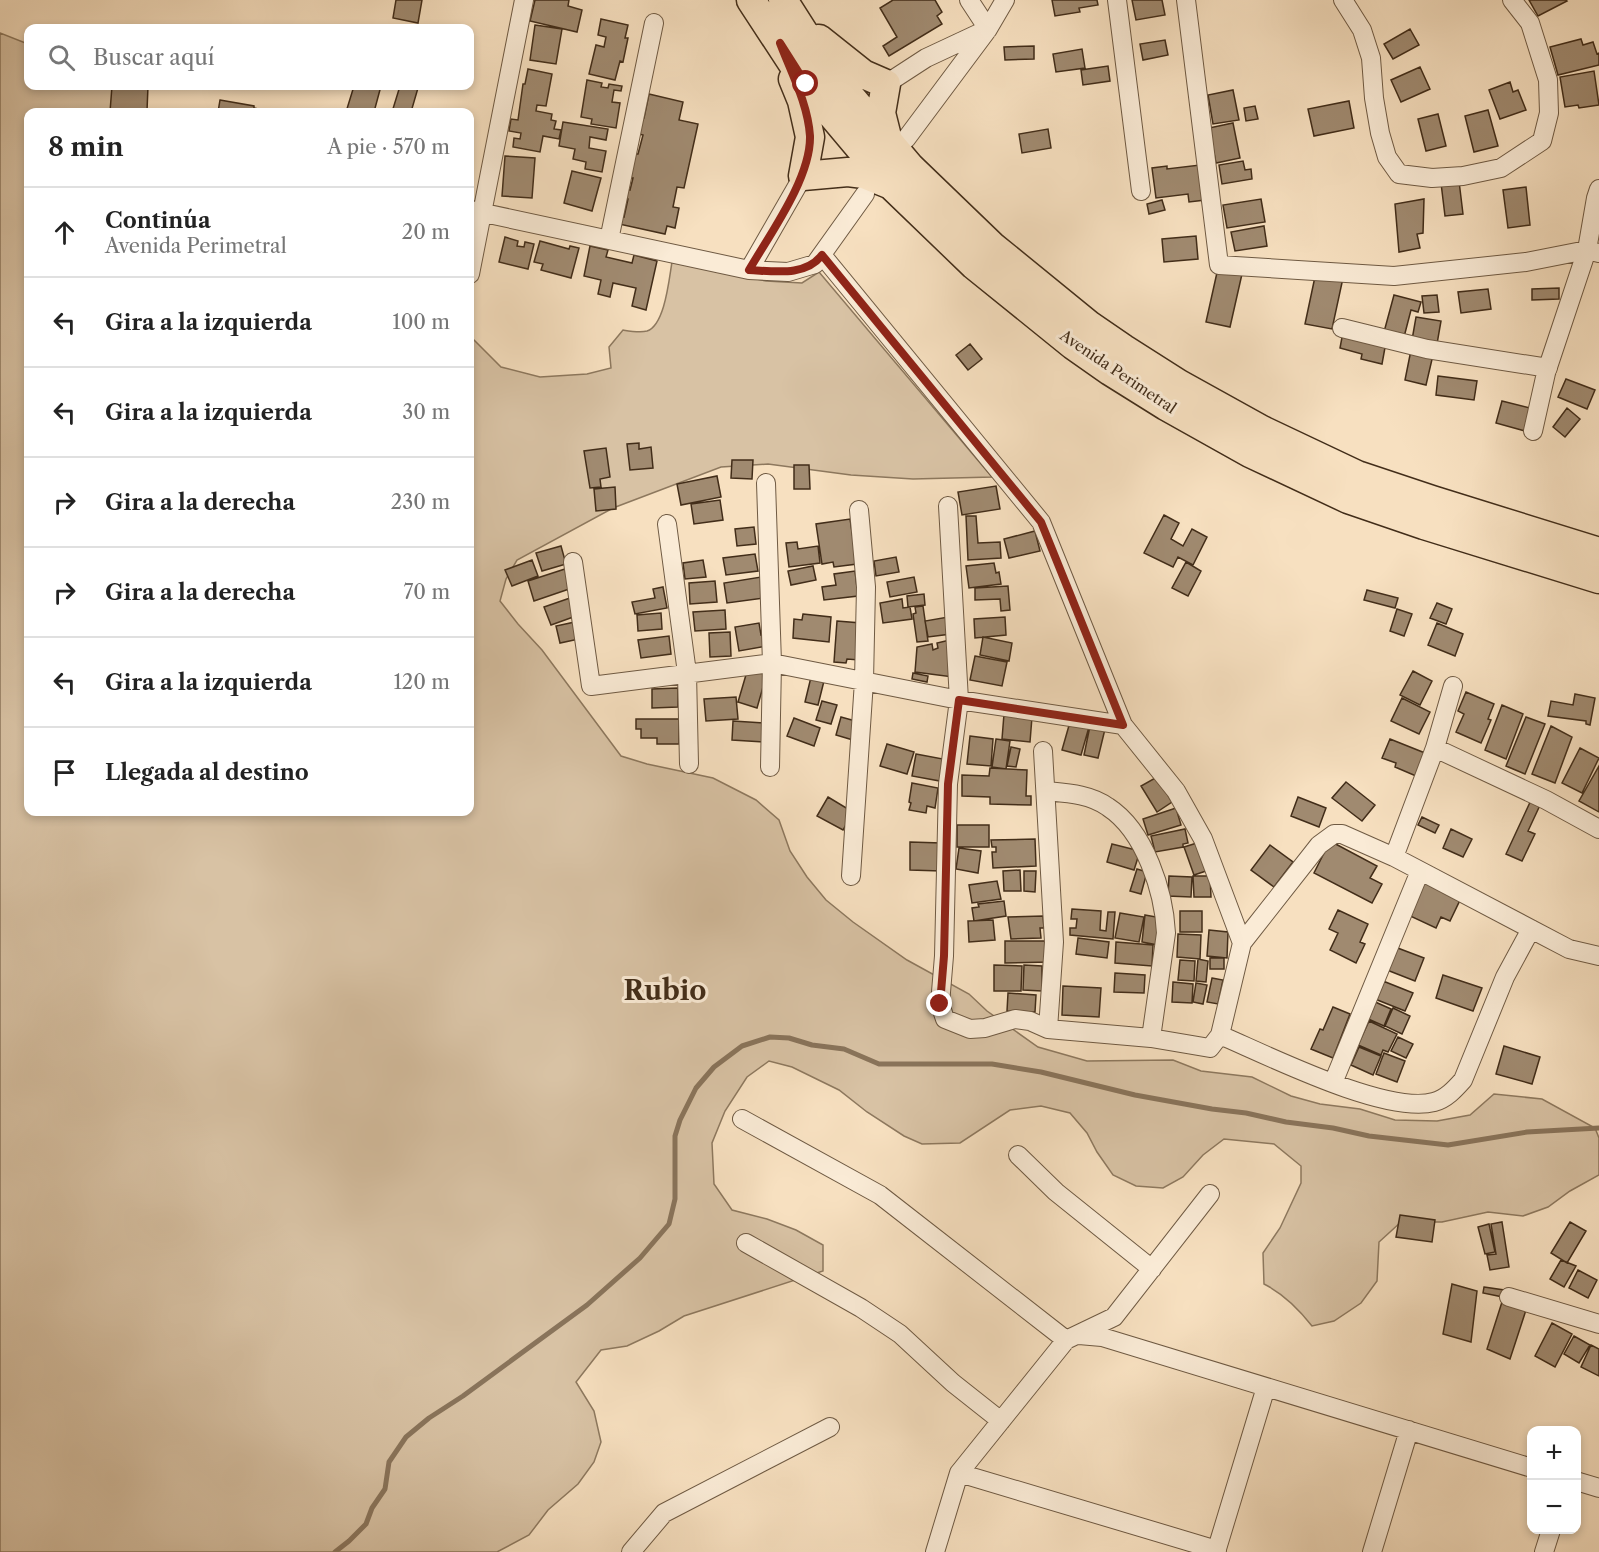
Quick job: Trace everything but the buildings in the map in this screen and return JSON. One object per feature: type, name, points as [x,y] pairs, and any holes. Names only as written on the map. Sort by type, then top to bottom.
[{"type":"main road","name":"Avenida Perimetral","points":[[752,0],[878,189],[1073,345],[1166,406],[1250,453],[1348,499],[1599,579]]},
{"type":"main road","name":"Avenida Perimetral","points":[[787,7],[827,69],[897,140],[910,167],[992,246],[1089,325],[1179,384],[1262,430],[1357,474],[1599,552]]},
{"type":"main road","points":[[787,7],[835,54],[862,74],[886,84],[881,113],[897,140]]},
{"type":"main road","points":[[780,43],[802,101],[810,137],[803,176],[848,172],[864,174],[878,189]]},
{"type":"street","points":[[524,0],[475,211],[749,270],[788,272],[815,264],[878,189]]},
{"type":"street","points":[[969,0],[988,28]]},
{"type":"street","points":[[897,140],[988,28],[1005,0]]},
{"type":"street","points":[[1118,0],[1141,191]]},
{"type":"street","points":[[1186,0],[1219,265],[1394,276],[1526,262],[1593,252]]},
{"type":"street","points":[[1343,0],[1362,30],[1371,58],[1374,98],[1387,158],[1399,174],[1432,178],[1463,176],[1501,168],[1542,141],[1550,113],[1548,80],[1530,23],[1512,0]]},
{"type":"street","points":[[609,240],[654,23]]},
{"type":"street","points":[[886,84],[926,58],[988,28]]},
{"type":"street","points":[[749,270],[803,176]]},
{"type":"street","points":[[1533,431],[1548,368],[1593,252],[1596,198],[1599,189]]},
{"type":"street","points":[[822,255],[1041,522],[1123,725],[1176,791],[1203,838],[1242,943]]},
{"type":"street","points":[[1342,328],[1427,349],[1548,368]]},
{"type":"street","points":[[766,483],[772,663],[770,767]]},
{"type":"street","points":[[948,506],[959,700],[948,784],[944,956],[940,1004],[945,1019],[970,1029],[985,1028],[1015,1019],[1048,1029],[1150,1038],[1210,1048],[1220,1035],[1242,943],[1319,844],[1334,834],[1342,834],[1394,857],[1569,949],[1594,955],[1599,940]]},
{"type":"street","points":[[851,876],[864,681],[866,587],[859,510]]},
{"type":"street","points":[[667,524],[687,673],[689,764]]},
{"type":"street","points":[[573,562],[591,687],[772,663],[959,700],[1123,725]]},
{"type":"street","points":[[1394,857],[1435,748],[1453,686]]},
{"type":"street","points":[[1435,748],[1546,800],[1599,829]]},
{"type":"street","points":[[1043,751],[1054,942],[1048,1029]]},
{"type":"street","points":[[1046,790],[1082,795],[1108,807],[1129,828],[1144,851],[1158,882],[1166,933],[1150,1038]]},
{"type":"street","points":[[1333,1083],[1420,871]]},
{"type":"street","points":[[1220,1035],[1333,1083],[1378,1098],[1413,1105],[1436,1102],[1451,1093],[1463,1080],[1505,977],[1531,929]]},
{"type":"street","points":[[742,1119],[880,1195],[1073,1338],[1102,1337],[1527,1466]]},
{"type":"street","points":[[1018,1155],[1056,1192],[1152,1269]]},
{"type":"street","points":[[935,1552],[959,1473],[1073,1338],[1114,1317],[1210,1194]]},
{"type":"street","points":[[746,1243],[861,1308],[900,1334],[953,1383],[1001,1421]]},
{"type":"street","points":[[1509,1297],[1599,1324]]},
{"type":"street","points":[[959,1473],[1217,1551],[1266,1387]]},
{"type":"street","points":[[634,1551],[664,1514],[830,1427]]},
{"type":"street","points":[[1372,1552],[1409,1430]]},
{"type":"street","points":[[1581,1483],[1599,1488]]},
{"type":"street","points":[[1544,1552],[1550,1534]]},
{"type":"shaded area","points":[[0,33],[24,42],[24,90],[118,90],[117,108],[24,108],[24,816],[474,816],[474,340],[501,367],[540,377],[587,374],[611,368],[609,347],[623,330],[644,332],[653,327],[665,301],[672,262],[766,281],[802,283],[819,272],[992,477],[913,479],[851,475],[768,464],[721,467],[613,508],[517,560],[506,579],[500,601],[542,650],[621,756],[713,778],[756,800],[779,820],[790,851],[826,900],[907,960],[969,994],[987,1011],[1038,1047],[1087,1061],[1173,1060],[1201,1071],[1252,1077],[1291,1096],[1320,1104],[1360,1109],[1395,1120],[1437,1121],[1470,1115],[1494,1094],[1542,1099],[1595,1128],[1599,1138],[1599,1175],[1570,1191],[1548,1207],[1523,1216],[1488,1212],[1442,1222],[1401,1222],[1379,1242],[1377,1281],[1361,1303],[1334,1321],[1312,1326],[1290,1302],[1264,1284],[1263,1253],[1280,1228],[1301,1183],[1301,1166],[1274,1144],[1224,1139],[1203,1155],[1183,1177],[1163,1188],[1136,1186],[1113,1175],[1087,1133],[1070,1113],[1041,1106],[1010,1110],[960,1143],[922,1144],[904,1136],[867,1112],[839,1090],[792,1067],[769,1061],[747,1077],[725,1111],[712,1143],[714,1184],[732,1210],[767,1219],[796,1230],[823,1245],[823,1271],[684,1316],[627,1346],[601,1350],[576,1382],[594,1411],[601,1442],[594,1462],[578,1484],[548,1510],[529,1535],[497,1552],[0,1552]]},
{"type":"waterway","points":[[335,1552],[366,1524],[372,1508],[385,1489],[389,1462],[406,1437],[587,1305],[640,1258],[669,1224],[675,1199],[675,1136],[680,1120],[696,1088],[714,1067],[742,1046],[770,1037],[789,1038],[812,1045],[844,1049],[879,1064],[992,1064],[1041,1072],[1135,1095],[1212,1109],[1246,1113],[1369,1136],[1448,1145],[1527,1132],[1599,1128]]},
{"type":"district","name":"Rubio","points":[[665,991]]},
{"type":"route","points":[[806,84],[780,43],[802,101],[810,137],[803,176],[749,270],[788,272],[815,264],[822,255],[850,292],[1041,522],[1123,725],[959,700],[948,784],[944,956],[940,1004]]}]
